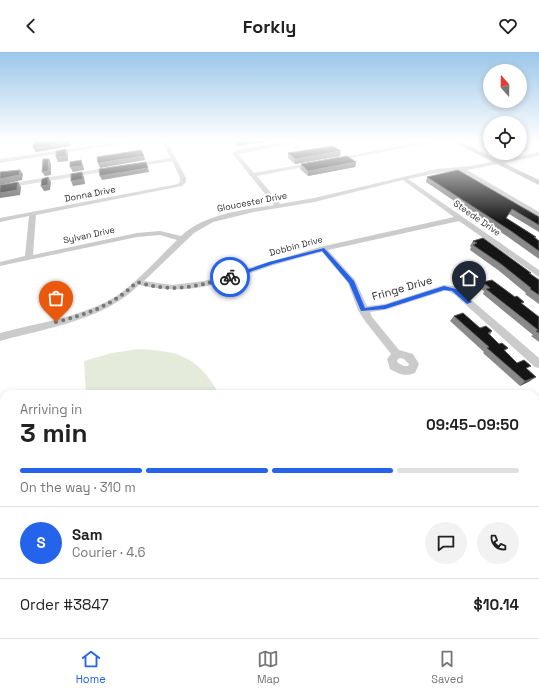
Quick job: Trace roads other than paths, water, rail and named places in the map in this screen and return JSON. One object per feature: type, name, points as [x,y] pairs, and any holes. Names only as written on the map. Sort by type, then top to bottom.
[{"type":"main road","points":[[507,167],[539,183]]},
{"type":"street","name":"Donna Drive","points":[[0,220],[172,188],[182,184],[182,178],[177,167]]},
{"type":"street","points":[[246,167],[278,206]]},
{"type":"street","points":[[252,175],[294,167]]},
{"type":"street","name":"Gloucester Drive","points":[[0,337],[92,312],[118,299],[182,239],[196,228],[211,220],[314,200],[403,178],[440,171],[471,167]]},
{"type":"street","points":[[0,187],[115,168]]},
{"type":"street","points":[[461,169],[539,215]]},
{"type":"street","name":"Steede Drive","points":[[403,178],[539,274]]},
{"type":"street","points":[[28,258],[32,214]]},
{"type":"street","name":"Dobbin Drive","points":[[137,282],[161,288],[185,288],[234,276],[271,263],[324,249],[460,218]]},
{"type":"street","name":"Sylvan Drive","points":[[0,264],[145,234],[166,234],[182,239]]},
{"type":"street","points":[[324,249],[352,282],[364,310],[373,325],[397,354]]},
{"type":"street","name":"Fringe Drive","points":[[364,310],[385,307],[439,289],[450,288],[458,292],[539,364]]}]
